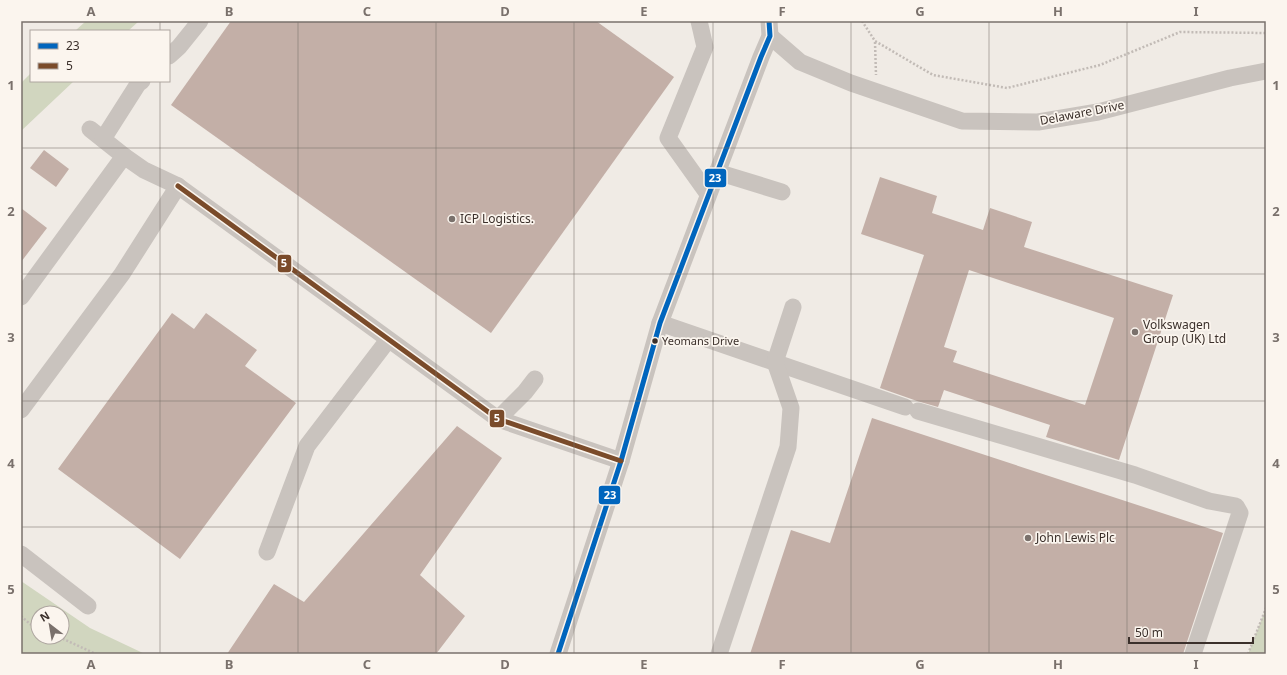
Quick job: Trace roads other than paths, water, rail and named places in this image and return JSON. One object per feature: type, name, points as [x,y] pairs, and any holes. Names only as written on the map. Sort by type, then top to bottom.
[{"type":"street","points":[[170,55],[180,47],[200,21]]},
{"type":"street","points":[[699,21],[705,46],[668,138],[708,194]]},
{"type":"street","points":[[558,654],[621,461],[660,323],[761,57],[770,29]]},
{"type":"street","name":"Delaware Drive","points":[[770,29],[800,62],[851,83],[962,121],[1038,122],[1098,112],[1230,78],[1266,71]]},
{"type":"street","points":[[103,139],[141,82]]},
{"type":"street","points":[[90,129],[144,170],[178,186],[388,340],[498,418],[621,461]]},
{"type":"street","points":[[21,297],[124,156]]},
{"type":"street","points":[[717,172],[782,192]]},
{"type":"street","points":[[21,410],[122,274],[178,186]]},
{"type":"street","points":[[719,654],[788,447],[791,408],[775,362],[793,307]]},
{"type":"street","points":[[660,323],[912,409],[1135,475],[1209,501],[1236,506],[1240,513],[1193,654]]},
{"type":"street","points":[[267,552],[307,446],[388,340]]},
{"type":"street","points":[[498,418],[526,392],[535,379]]},
{"type":"street","points":[[21,554],[88,606]]},
{"type":"place","name":"ICP Logistics.","points":[[452,219]]},
{"type":"place","name":"Volkswagen Group (UK) Ltd","points":[[1135,332]]},
{"type":"place","name":"Yeomans Drive","points":[[655,341]]},
{"type":"place","name":"John Lewis Plc","points":[[1028,538]]}]
